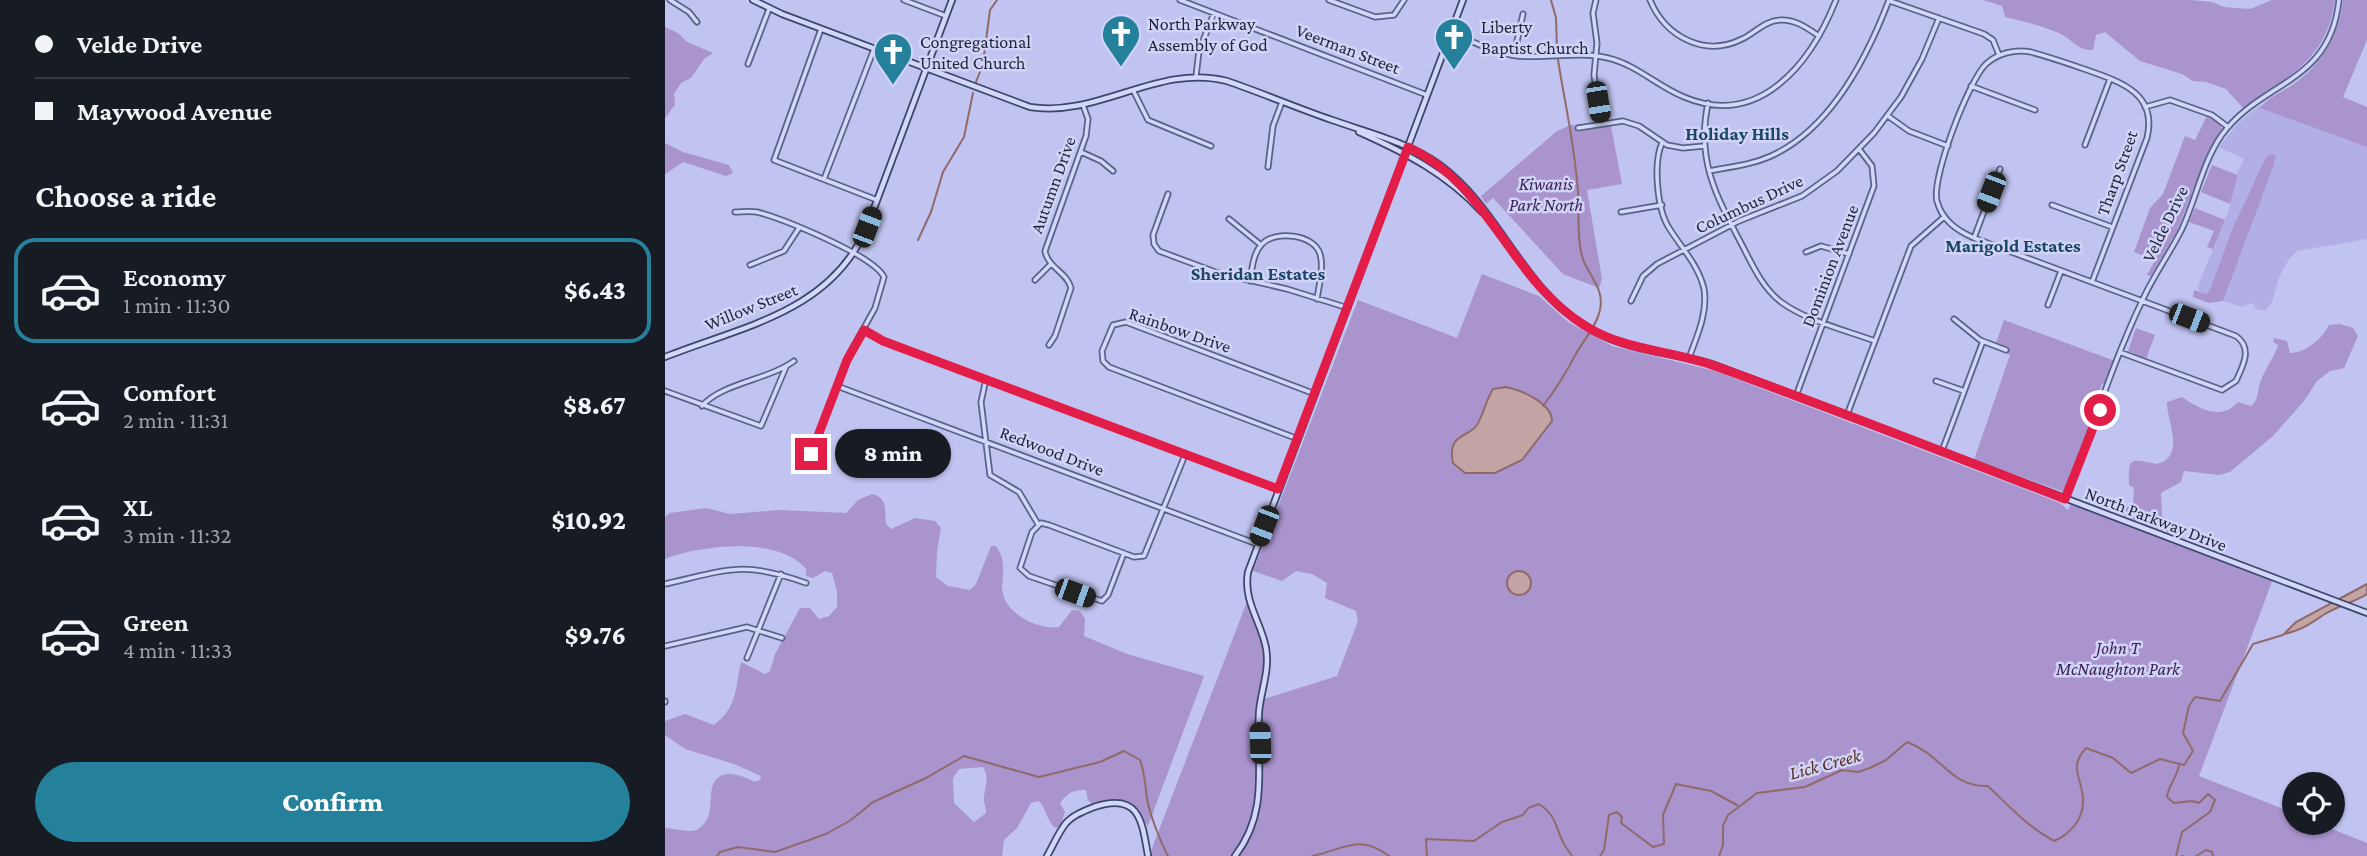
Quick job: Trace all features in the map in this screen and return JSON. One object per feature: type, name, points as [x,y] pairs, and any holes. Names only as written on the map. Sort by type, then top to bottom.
[{"type":"main road","name":"North Parkway Drive","points":[[753,0],[769,9],[1030,107],[1054,109],[1083,105],[1174,79],[1196,76],[1227,81],[1333,121],[1407,150],[1455,185],[1497,229],[1544,293],[1590,329],[1630,346],[1689,358],[1796,396],[2367,613]]},
{"type":"main road","name":"Willow Street","points":[[665,356],[802,303],[828,284],[853,254],[877,200],[951,0]]},
{"type":"main road","points":[[1235,856],[1250,827],[1261,784],[1259,709],[1267,654],[1263,636],[1250,607],[1246,587],[1248,572],[1463,0]]},
{"type":"main road","points":[[1400,168],[1400,157],[1394,145],[1413,133]]},
{"type":"main road","points":[[1400,168],[1408,160],[1420,157],[1413,133]]},
{"type":"main road","points":[[1047,856],[1072,818],[1094,807],[1117,802],[1129,805],[1139,816],[1145,831],[1148,856]]},
{"type":"street","points":[[670,0],[689,12],[697,22]]},
{"type":"street","points":[[904,0],[946,16]]},
{"type":"street","name":"Veerman Street","points":[[1182,0],[1427,95]]},
{"type":"street","points":[[1329,0],[1375,17],[1392,16],[1404,0]]},
{"type":"street","points":[[1596,0],[1593,13],[1596,56],[1594,75],[1601,123]]},
{"type":"street","points":[[1650,0],[1657,16],[1669,30],[1700,45],[1716,46],[1735,42],[1766,23],[1777,20],[1793,21],[1819,36]]},
{"type":"street","points":[[1451,33],[1514,55],[1596,56],[1630,65],[1680,95],[1708,103],[1739,103],[1774,89],[1798,66],[1819,36],[1836,0]]},
{"type":"street","points":[[1709,170],[1760,160],[1805,134],[1836,99],[1855,72],[1876,34],[1889,0],[1989,37],[1999,55]]},
{"type":"street","name":"Velde Drive","points":[[2065,499],[2142,301],[2182,229],[2212,153],[2228,127],[2245,111],[2311,64],[2330,35],[2339,0]]},
{"type":"street","points":[[748,64],[769,9]]},
{"type":"street","points":[[1196,76],[1199,51],[1214,13]]},
{"type":"street","points":[[1514,55],[1523,14]]},
{"type":"street","points":[[1392,16],[1394,22]]},
{"type":"street","name":"Columbus Drive","points":[[1631,301],[1649,270],[1732,225],[1811,191],[1833,174],[1888,116],[1918,66],[1939,18]]},
{"type":"street","points":[[821,29],[774,160],[877,200]]},
{"type":"street","points":[[824,178],[874,49]]},
{"type":"street","points":[[2122,353],[2219,390],[2234,383],[2246,354],[2245,345],[2236,337],[1956,229],[1944,217],[1938,205],[1935,188],[1971,86],[1982,69],[1999,55],[2015,51],[2031,52],[2130,88],[2145,107],[2161,101],[2172,101],[2212,115],[2228,127]]},
{"type":"street","points":[[2085,145],[2110,79]]},
{"type":"street","points":[[1971,86],[2035,110]]},
{"type":"street","points":[[1133,90],[1148,120],[1211,146]]},
{"type":"street","points":[[1268,167],[1273,126],[1282,102]]},
{"type":"street","points":[[1708,103],[1703,132],[1713,189],[1759,278],[1769,291],[1794,310],[1875,341]]},
{"type":"street","name":"Autumn Drive","points":[[1051,264],[1045,253],[1046,244],[1081,152],[1088,126],[1083,105]]},
{"type":"street","name":"Tharp Street","points":[[2092,282],[2148,133],[2145,107]]},
{"type":"street","points":[[1888,116],[1909,131],[1948,146]]},
{"type":"street","points":[[1578,128],[1601,123],[1631,123],[1662,143],[1678,148],[1704,146]]},
{"type":"street","points":[[1662,143],[1656,164],[1662,205],[1668,225],[1685,249],[1702,283],[1705,299],[1702,321],[1689,358]]},
{"type":"street","name":"Dominion Avenue","points":[[1796,396],[1875,183],[1872,166],[1859,149]]},
{"type":"street","points":[[1081,152],[1101,161],[1113,171]]},
{"type":"street","points":[[1974,238],[2000,169]]},
{"type":"street","points":[[1168,194],[1153,235],[1155,246],[1167,254],[1213,272],[1287,289],[1347,308]]},
{"type":"street","points":[[1621,212],[1662,205]]},
{"type":"street","points":[[2052,205],[2113,228]]},
{"type":"street","points":[[735,212],[758,213],[799,228],[853,254],[877,268],[884,277],[880,296],[850,353],[811,454]]},
{"type":"street","points":[[1847,415],[1911,246],[1944,217]]},
{"type":"street","points":[[1229,219],[1261,245]]},
{"type":"street","points":[[750,265],[784,251],[799,228]]},
{"type":"street","points":[[1250,282],[1254,258],[1261,245],[1271,238],[1281,236],[1305,240],[1314,245],[1321,262],[1317,299]]},
{"type":"street","points":[[1806,252],[1821,246],[1849,254]]},
{"type":"street","points":[[1035,280],[1051,264],[1067,278],[1071,288],[1055,337],[1049,345]]},
{"type":"street","points":[[2048,305],[2061,271]]},
{"type":"street","points":[[1954,319],[1983,341],[2006,351]]},
{"type":"street","name":"Rainbow Drive","points":[[1298,439],[1109,367],[1103,361],[1102,351],[1113,325],[1126,322],[1315,394]]},
{"type":"street","points":[[864,330],[883,341],[1278,489]]},
{"type":"street","points":[[1941,452],[1983,341]]},
{"type":"street","points":[[2245,345],[2250,343]]},
{"type":"street","points":[[702,405],[715,395],[794,361]]},
{"type":"street","points":[[665,391],[761,426],[786,366]]},
{"type":"street","points":[[986,379],[981,402],[991,477],[1019,492],[1038,524]]},
{"type":"street","points":[[1936,381],[1964,391]]},
{"type":"street","name":"Redwood Drive","points":[[837,386],[1257,544]]},
{"type":"street","points":[[2102,386],[2108,388]]},
{"type":"street","points":[[1038,524],[1049,525],[1124,553],[1143,557],[1148,551],[1185,455]]},
{"type":"street","points":[[1038,524],[1021,560],[1022,571],[1098,602],[1107,597],[1124,553]]},
{"type":"street","points":[[665,584],[739,568],[781,574],[806,583]]},
{"type":"street","points":[[747,658],[781,574]]},
{"type":"street","points":[[665,646],[743,627],[758,629],[782,638]]},
{"type":"shaded area","points":[[2262,104],[2261,108],[2367,147],[2367,239],[2297,251],[2279,277],[2272,302],[2265,311],[2256,309],[2252,303],[2242,307],[2223,301],[2276,160],[2273,154],[2268,155],[2263,163],[2231,232],[2210,290],[2206,294],[2197,288],[2229,210],[2238,171],[2244,159],[2219,147],[2238,123]]},
{"type":"shaded area","points":[[1506,387],[1527,394],[1541,403],[1551,414],[1552,421],[1522,460],[1495,473],[1465,473],[1453,463],[1455,441],[1477,425],[1493,389]]},
{"type":"shaded area","points":[[1519,571],[1528,574],[1531,583],[1528,592],[1519,595],[1510,592],[1507,583],[1510,574]]},
{"type":"shaded area","points":[[2367,584],[2367,594],[2330,611],[2301,629],[2284,634],[2296,622]]},
{"type":"green space","points":[[1983,0],[2191,0],[2250,9],[2272,0],[2335,0],[2324,38],[2303,65],[2243,108],[2226,89],[2193,81],[2182,74],[2140,61],[2105,32],[2096,35],[2093,50],[2083,49],[2059,33],[2005,17],[2002,6]]},
{"type":"green space","points":[[2343,0],[2367,0],[2367,40],[2343,97],[2367,107],[2367,147],[2260,108],[2302,78],[2320,59],[2333,37]]},
{"type":"green space","points":[[665,27],[678,33],[687,42],[713,53],[704,59],[691,78],[681,83],[674,94],[675,105],[665,118]]},
{"type":"green space","points":[[2207,116],[2220,124],[2222,129],[2209,151],[2177,231],[2151,276],[2147,275],[2155,260],[2134,252],[2150,208],[2163,194],[2185,136],[2195,140]]},
{"type":"green space","name":"Kiwanis Park North","points":[[1573,124],[1576,132],[1611,126],[1622,184],[1587,190],[1602,279],[1599,288],[1563,274],[1493,198],[1486,204],[1481,196],[1557,131]]},
{"type":"green space","points":[[665,143],[683,152],[729,165],[733,173],[726,176],[683,162],[665,174]]},
{"type":"green space","points":[[2268,155],[2276,156],[2274,165],[2223,301],[2209,303],[2193,297],[2194,290],[2206,294],[2210,290],[2231,232],[2263,163]]},
{"type":"green space","points":[[2212,165],[2238,175],[2230,204],[2201,192]]},
{"type":"green space","points":[[2195,208],[2225,220],[2213,249],[2207,247],[2214,231],[2189,222]]},
{"type":"green space","name":"John T McNaughton Park","points":[[1482,274],[1539,296],[1568,322],[1612,346],[1715,371],[2060,503],[2068,510],[2072,502],[2273,579],[2199,776],[2282,808],[2282,835],[2345,834],[2367,843],[2367,856],[1149,856],[1248,599],[1267,649],[1261,700],[1337,676],[1358,621],[1356,611],[1325,598],[1327,583],[1312,574],[1296,571],[1282,581],[1253,571],[1358,300],[1457,338]]},
{"type":"green space","points":[[2004,320],[2115,361],[2100,389],[2103,393],[2064,492],[1974,460],[2010,355],[2006,353],[2008,347],[1996,343]]},
{"type":"green space","points":[[2340,324],[2353,328],[2358,336],[2344,368],[2330,371],[2317,381],[2304,401],[2273,436],[2230,472],[2219,475],[2184,471],[2181,482],[2161,493],[2162,516],[2180,530],[2177,535],[2142,524],[2099,504],[2099,498],[2127,507],[2133,505],[2134,488],[2129,485],[2130,464],[2136,461],[2157,464],[2166,460],[2171,453],[2173,437],[2167,402],[2182,397],[2203,409],[2218,412],[2232,408],[2238,402],[2251,406],[2277,349],[2274,338],[2287,341],[2290,353],[2295,353],[2313,344],[2329,325]]},
{"type":"green space","points":[[2136,328],[2155,335],[2146,359],[2128,351]]},
{"type":"green space","points":[[872,494],[881,499],[885,506],[886,524],[891,529],[915,518],[935,521],[941,528],[936,577],[948,586],[970,590],[976,584],[991,546],[996,546],[1003,561],[1004,596],[1014,612],[1023,618],[1041,626],[1059,627],[1072,610],[1080,611],[1085,619],[1084,636],[1127,654],[1204,676],[1148,826],[1130,803],[1114,800],[1093,805],[1088,800],[1086,790],[1081,790],[1071,793],[1060,803],[1065,812],[1060,827],[1055,828],[1052,825],[1039,801],[1031,803],[1017,828],[1004,840],[1002,856],[665,856],[665,828],[691,831],[703,825],[709,815],[712,788],[719,777],[730,774],[754,782],[760,780],[761,776],[734,764],[685,749],[665,735],[665,721],[685,714],[714,725],[732,704],[741,662],[765,674],[770,671],[775,654],[800,608],[810,608],[819,619],[829,616],[837,607],[837,591],[832,573],[825,571],[813,578],[806,576],[806,569],[794,559],[759,548],[718,547],[665,559],[665,517],[670,513],[706,508],[730,514],[780,510],[846,513],[858,500]],"holes":[[[983,767],[986,813],[974,822],[954,803],[953,778],[959,769]]]},
{"type":"waterway","points":[[976,82],[983,64],[990,10],[997,0]]},
{"type":"waterway","points":[[1551,0],[1556,18],[1557,50]]},
{"type":"waterway","points":[[1543,406],[1594,326],[1601,302],[1598,288],[1584,263],[1580,248],[1577,175],[1558,60]]},
{"type":"waterway","points":[[918,240],[931,212],[943,172],[964,137],[973,93]]},
{"type":"waterway","name":"Lick Creek","points":[[1719,856],[1723,845],[1723,826],[1728,815],[1757,793],[1805,787],[1842,770],[1858,772],[1870,768],[1886,760],[1907,742],[1929,754],[1964,781],[1988,786],[2027,823],[2054,841],[2071,830],[2079,819],[2083,799],[2077,767],[2086,748],[2113,758],[2131,773],[2160,759],[2184,765],[2193,751],[2183,733],[2189,706],[2195,697],[2220,701],[2253,644],[2283,635]]},
{"type":"waterway","points":[[717,856],[720,852],[738,847],[775,852],[826,834],[851,820],[873,802],[926,778],[964,756],[1039,777],[1100,762],[1124,751],[1140,760],[1150,812],[1168,856]]},
{"type":"waterway","points":[[2176,856],[2182,832],[2210,812],[2215,800],[2208,794],[2199,803],[2174,803],[2167,797],[2179,764]]},
{"type":"waterway","points":[[1600,856],[1604,850],[1609,815],[1617,812],[1622,817],[1621,823],[1653,847],[1664,844],[1663,815],[1676,784],[1711,791],[1737,805]]},
{"type":"waterway","points":[[1427,856],[1426,839],[1474,841],[1502,822],[1523,815],[1528,808],[1539,804],[1552,817],[1572,856]]},
{"type":"waterway","points":[[1312,856],[1360,844],[1369,845],[1389,856]]},
{"type":"waterway","points":[[2196,856],[2206,850],[2212,852],[2213,856]]},
{"type":"place","name":"North Parkway Assembly of God","points":[[1121,68]]},
{"type":"place","name":"Liberty Baptist Church","points":[[1454,71]]},
{"type":"place","name":"Congregational United Church","points":[[893,86]]},
{"type":"district","name":"Holiday Hills","points":[[1737,133]]},
{"type":"district","name":"Marigold Estates","points":[[2013,245]]},
{"type":"district","name":"Sheridan Estates","points":[[1258,273]]},
{"type":"route","points":[[811,454],[847,360],[864,330],[883,341],[1278,489],[1408,147],[1437,164],[1467,189],[1544,293],[1574,319],[1608,338],[1641,349],[1712,365],[2065,499],[2100,410]]}]
